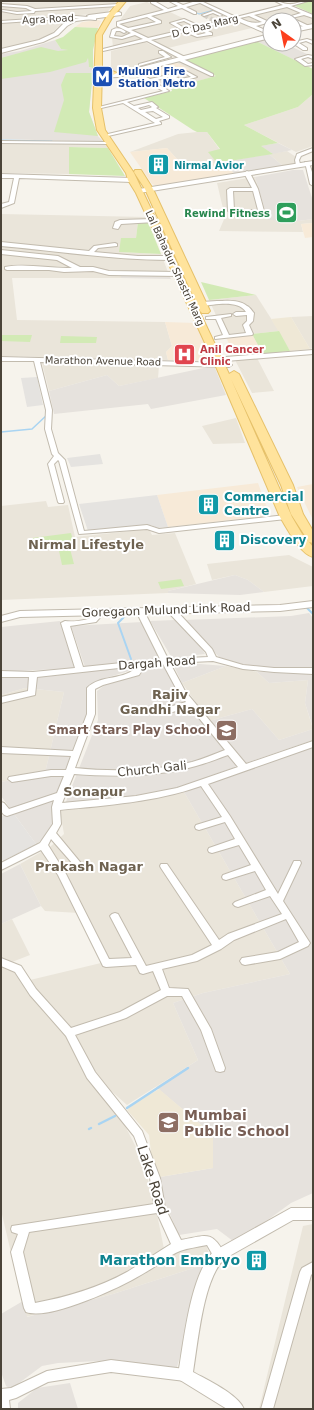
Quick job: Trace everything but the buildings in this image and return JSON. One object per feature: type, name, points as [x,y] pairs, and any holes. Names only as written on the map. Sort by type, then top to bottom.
[{"type":"main road","name":"Lal Bahadur Shastri Marg","points":[[104,74],[99,35],[130,1]]},
{"type":"main road","name":"Lal Bahadur Shastri Marg","points":[[122,3],[107,36],[105,50],[101,107],[110,141],[130,173],[132,180],[147,189],[153,220],[178,274],[287,485],[295,508],[308,534],[313,540]]},
{"type":"main road","points":[[95,18],[114,18]]},
{"type":"main road","name":"Lal Bahadur Shastri Marg","points":[[110,141],[125,152],[147,189],[208,318],[222,337],[225,363],[284,513],[297,536],[313,554]]},
{"type":"main road","points":[[284,513],[295,508]]},
{"type":"street","points":[[156,1],[152,2],[169,11]]},
{"type":"street","points":[[172,1],[195,13]]},
{"type":"street","points":[[148,16],[160,22],[128,30],[119,25],[132,20],[148,16],[160,13],[169,11],[193,1]]},
{"type":"street","points":[[182,6],[199,1],[221,16]]},
{"type":"street","points":[[277,1],[288,5],[313,19]]},
{"type":"street","name":"D C Das Marg","points":[[105,50],[306,1]]},
{"type":"street","points":[[1,4],[11,9],[32,12],[34,10],[122,3]]},
{"type":"street","points":[[2,11],[32,8],[34,10]]},
{"type":"street","points":[[204,15],[212,12],[234,19],[262,31]]},
{"type":"street","points":[[253,15],[262,13]]},
{"type":"street","points":[[253,15],[262,18]]},
{"type":"street","points":[[148,16],[156,17]]},
{"type":"street","points":[[148,16],[153,24]]},
{"type":"street","points":[[76,17],[132,20],[144,26]]},
{"type":"street","name":"Agra Road","points":[[1,22],[76,17],[95,18]]},
{"type":"street","points":[[1,52],[33,45],[54,37],[74,23],[95,18]]},
{"type":"street","points":[[114,18],[135,35],[211,75]]},
{"type":"street","points":[[302,24],[313,19]]},
{"type":"street","points":[[184,20],[200,27],[210,34],[198,37],[185,31],[172,23],[184,20]]},
{"type":"street","points":[[126,23],[136,28]]},
{"type":"street","points":[[214,23],[222,27]]},
{"type":"street","points":[[302,24],[310,26]]},
{"type":"street","points":[[127,36],[135,35]]},
{"type":"street","points":[[119,46],[139,40],[135,35]]},
{"type":"street","points":[[141,65],[181,58],[262,37]]},
{"type":"street","points":[[302,41],[306,40],[313,43]]},
{"type":"street","points":[[304,49],[313,48]]},
{"type":"street","points":[[304,49],[313,54]]},
{"type":"street","points":[[104,74],[131,71],[141,65],[169,57],[159,51]]},
{"type":"street","points":[[313,58],[308,56],[297,59],[307,65],[313,66]]},
{"type":"street","points":[[101,107],[167,91],[131,71]]},
{"type":"street","points":[[149,81],[170,76]]},
{"type":"street","points":[[1,142],[19,142],[24,146],[44,146],[53,143],[84,144],[110,141],[159,123],[124,102]]},
{"type":"street","points":[[134,107],[149,104],[156,107],[141,112]]},
{"type":"street","points":[[141,112],[154,109],[167,117],[154,120]]},
{"type":"street","points":[[298,164],[297,160],[299,155],[313,150]]},
{"type":"street","points":[[248,175],[298,164],[310,164]]},
{"type":"street","points":[[147,189],[248,175],[310,164]]},
{"type":"street","points":[[310,164],[313,184]]},
{"type":"street","points":[[248,175],[255,188],[260,211],[231,211],[230,190],[255,188]]},
{"type":"street","points":[[1,176],[132,180]]},
{"type":"street","points":[[1,206],[11,203],[17,177]]},
{"type":"street","points":[[116,228],[117,223],[120,222],[153,220]]},
{"type":"street","points":[[1,244],[29,244],[52,249],[141,258],[170,257]]},
{"type":"street","points":[[89,253],[96,247],[115,244],[113,255]]},
{"type":"street","points":[[1,252],[58,258],[79,268]]},
{"type":"street","points":[[7,268],[49,268],[64,270],[79,268],[93,269],[109,273],[178,274]]},
{"type":"street","points":[[202,304],[239,303],[248,308],[251,313],[250,321],[246,325],[250,334],[222,337],[219,319]]},
{"type":"street","points":[[236,314],[251,313]]},
{"type":"street","points":[[208,318],[229,315]]},
{"type":"street","name":"Marathon Avenue Road","points":[[1,359],[38,360],[45,362],[135,364],[141,362],[225,363],[313,352]]},
{"type":"street","points":[[38,360],[49,410],[48,429],[55,454],[62,460],[81,533],[147,526],[159,531],[284,513]]},
{"type":"street","points":[[57,456],[51,464],[61,502]]},
{"type":"street","name":"Goregaon Mulund Link Road","points":[[1,619],[20,614],[280,608],[313,604]]},
{"type":"street","points":[[171,610],[209,651],[214,660]]},
{"type":"street","points":[[140,611],[165,661],[190,704],[230,750],[243,768]]},
{"type":"street","points":[[80,670],[65,623],[70,624],[93,620],[100,612]]},
{"type":"street","name":"Dargah Road","points":[[1,674],[33,675],[165,661],[214,660],[243,667],[274,670],[313,671]]},
{"type":"street","points":[[1,867],[42,844],[52,834],[57,824],[56,807],[91,714],[91,688],[100,683],[136,673],[144,663]]},
{"type":"street","points":[[1,700],[32,693],[33,675]]},
{"type":"street","points":[[162,712],[190,704]]},
{"type":"street","points":[[56,807],[150,796],[178,791],[313,744]]},
{"type":"street","points":[[1,750],[76,754]]},
{"type":"street","name":"Church Gali","points":[[12,779],[51,773],[70,772],[105,774],[159,770],[191,765],[230,750]]},
{"type":"street","points":[[203,782],[305,943],[280,955],[245,961]]},
{"type":"street","points":[[1,805],[8,813],[61,795]]},
{"type":"street","points":[[199,827],[227,818]]},
{"type":"street","points":[[52,834],[76,862]]},
{"type":"street","points":[[212,850],[240,841]]},
{"type":"street","points":[[42,844],[62,874],[106,964],[138,961]]},
{"type":"street","points":[[279,901],[297,864]]},
{"type":"street","points":[[164,866],[218,946]]},
{"type":"street","points":[[226,877],[256,867]]},
{"type":"street","points":[[238,904],[272,892]]},
{"type":"street","points":[[115,916],[143,970],[194,958],[218,946],[231,937],[288,915]]},
{"type":"street","name":"Lake Road","points":[[1,962],[18,969],[33,992],[69,1033],[91,1075],[138,1134],[155,1178],[160,1208],[178,1246]]},
{"type":"street","points":[[156,967],[166,992]]},
{"type":"street","points":[[69,1033],[123,1015],[166,992],[185,992],[206,1029],[220,1068]]},
{"type":"street","points":[[160,1208],[20,1229],[17,1252],[30,1308],[33,1309],[69,1300],[110,1287],[144,1268],[178,1246],[208,1240],[211,1242],[219,1255]]},
{"type":"street","points":[[185,1375],[200,1293],[212,1262],[219,1255],[291,1214],[313,1214]]},
{"type":"street","points":[[270,1408],[306,1272],[313,1267]]},
{"type":"street","points":[[4,1409],[2,1392],[12,1394],[47,1377],[112,1366],[185,1375],[231,1403],[237,1409]]},
{"type":"shaded area","points":[[118,1],[106,13],[1,21],[1,3]]},
{"type":"shaded area","points":[[147,2],[163,10],[120,20],[130,6]]},
{"type":"shaded area","points":[[200,4],[230,18],[216,22],[183,8]]},
{"type":"shaded area","points":[[287,7],[298,12],[267,12]]},
{"type":"shaded area","points":[[168,11],[199,26],[147,38],[118,24]]},
{"type":"shaded area","points":[[262,13],[262,25],[255,27],[238,19]]},
{"type":"shaded area","points":[[302,14],[313,19],[313,23],[302,26]]},
{"type":"shaded area","points":[[58,19],[61,24],[50,35],[28,43],[1,49],[1,23]]},
{"type":"shaded area","points":[[235,20],[252,28],[168,48],[152,40]]},
{"type":"shaded area","points":[[101,21],[98,28],[75,27],[82,22]]},
{"type":"shaded area","points":[[115,27],[143,39],[113,47],[112,38]]},
{"type":"shaded area","points":[[55,40],[61,49],[88,50],[89,67],[93,68],[89,112],[98,136],[104,142],[1,139],[1,54],[20,51]]},
{"type":"shaded area","points":[[262,40],[262,44],[256,41]]},
{"type":"shaded area","points":[[145,42],[175,57],[111,73],[111,51]]},
{"type":"shaded area","points":[[278,52],[302,52],[311,56],[294,60]]},
{"type":"shaded area","points":[[184,59],[217,76],[171,88],[153,79],[189,70],[175,62]]},
{"type":"shaded area","points":[[175,62],[190,69],[153,79],[139,71]]},
{"type":"shaded area","points":[[313,94],[313,146],[296,152],[244,125],[298,107]]},
{"type":"shaded area","points":[[207,132],[220,150],[209,152],[217,163],[185,168],[167,148],[130,152],[178,134]]},
{"type":"shaded area","points":[[1,140],[105,143],[108,148],[69,147],[69,174],[1,173]]},
{"type":"shaded area","points":[[278,143],[292,150],[273,154],[260,146]]},
{"type":"shaded area","points":[[167,148],[185,168],[222,162],[235,174],[159,187],[152,184],[130,152]]},
{"type":"shaded area","points":[[287,151],[296,157],[295,164],[283,166],[269,154]]},
{"type":"shaded area","points":[[269,154],[283,166],[235,174],[222,162]]},
{"type":"shaded area","points":[[293,170],[303,170],[313,201],[313,219],[298,221],[268,220],[255,177]]},
{"type":"shaded area","points":[[255,177],[268,219],[298,221],[313,219],[313,223],[301,224],[303,232],[219,231],[225,217],[217,183]]},
{"type":"shaded area","points":[[1,214],[147,217],[148,222],[138,222],[136,238],[119,252],[161,254],[168,272],[121,275],[121,278],[12,278],[17,320],[165,322],[172,346],[166,352],[168,360],[1,356]]},
{"type":"shaded area","points":[[313,223],[313,237],[305,238],[301,224]]},
{"type":"shaded area","points":[[121,275],[169,275],[171,279],[121,278]]},
{"type":"shaded area","points":[[256,295],[279,331],[226,337],[209,300]]},
{"type":"shaded area","points":[[313,316],[313,348],[310,349],[291,317]]},
{"type":"shaded area","points":[[291,317],[310,349],[290,351],[271,319]]},
{"type":"shaded area","points":[[165,322],[196,323],[212,361],[168,360],[166,352],[172,346]]},
{"type":"shaded area","points":[[252,334],[263,354],[235,357],[226,337]]},
{"type":"shaded area","points":[[257,358],[274,391],[252,393],[235,360]]},
{"type":"shaded area","points":[[42,363],[159,366],[158,378],[119,386],[107,375],[49,391]]},
{"type":"shaded area","points":[[208,367],[215,368],[226,395],[151,409],[148,404],[54,414],[49,391],[107,375],[119,386]]},
{"type":"shaded area","points":[[37,377],[43,405],[27,407],[21,378]]},
{"type":"shaded area","points":[[236,418],[245,443],[213,444],[202,426]]},
{"type":"shaded area","points":[[100,454],[103,464],[71,467],[67,458]]},
{"type":"shaded area","name":"Commercial Centre","points":[[258,483],[270,516],[168,527],[157,495]]},
{"type":"shaded area","points":[[313,484],[313,520],[297,487]]},
{"type":"shaded area","points":[[157,495],[168,527],[158,528],[151,525],[88,531],[79,504]]},
{"type":"shaded area","points":[[46,501],[48,507],[68,505],[75,537],[149,529],[152,535],[175,533],[196,584],[168,591],[168,593],[1,600],[1,506]]},
{"type":"shaded area","points":[[289,555],[313,567],[313,586],[264,592],[248,580],[235,575],[212,580],[207,564]]},
{"type":"shaded area","points":[[235,575],[248,580],[264,592],[240,595],[168,593],[168,591]]},
{"type":"shaded area","points":[[309,613],[313,618],[313,669],[275,668],[240,664],[219,657],[184,620],[291,616]]},
{"type":"shaded area","points":[[175,620],[197,641],[205,654],[172,658],[150,621]]},
{"type":"shaded area","points":[[60,621],[76,668],[1,672],[1,627]]},
{"type":"shaded area","points":[[142,622],[161,659],[85,667],[71,626]]},
{"type":"shaded area","points":[[187,663],[226,666],[182,683],[173,664]]},
{"type":"shaded area","points":[[165,665],[238,766],[173,790],[98,801],[65,804],[98,720],[97,691],[105,685],[140,675],[147,666]]},
{"type":"shaded area","points":[[134,666],[129,671],[99,680],[87,687],[88,715],[53,824],[46,837],[36,844],[1,796],[1,782],[45,773],[64,692],[25,688],[1,695],[1,677],[44,677]]},
{"type":"shaded area","points":[[226,666],[257,672],[269,683],[308,680],[305,703],[313,729],[279,740],[252,709],[209,721],[182,683]]},
{"type":"shaded area","points":[[257,672],[313,673],[313,728],[305,703],[308,680],[269,683]]},
{"type":"shaded area","points":[[25,688],[64,692],[45,773],[1,782],[1,695]]},
{"type":"shaded area","points":[[252,709],[279,740],[313,729],[313,740],[246,763],[209,721]]},
{"type":"shaded area","points":[[313,746],[313,1193],[291,1203],[269,1219],[233,1241],[217,1229],[179,1235],[154,1178],[213,1168],[213,1135],[156,1087],[198,1060],[173,1003],[203,993],[290,974],[184,792],[272,759]]},
{"type":"shaded area","points":[[184,792],[290,974],[203,993],[173,1003],[198,1060],[127,1105],[108,1088],[91,1066],[73,1029],[38,992],[30,980],[101,963],[79,913],[45,911],[20,864],[50,847],[64,834],[60,811],[147,799]]},
{"type":"shaded area","points":[[14,814],[36,844],[3,861],[1,858],[1,816]]},
{"type":"shaded area","points":[[20,864],[41,906],[1,924],[1,874]]},
{"type":"shaded area","points":[[12,919],[30,955],[12,962],[1,958],[1,924]]},
{"type":"shaded area","points":[[1,964],[15,971],[64,1032],[91,1084],[120,1116],[140,1155],[154,1199],[165,1254],[194,1246],[206,1245],[210,1256],[206,1264],[113,1294],[26,1317],[1,1210]]},
{"type":"shaded area","name":"Mumbai Public School","points":[[159,1089],[213,1135],[213,1168],[154,1178],[149,1135],[127,1110],[133,1104]]},
{"type":"shaded area","points":[[313,1224],[313,1409],[259,1409],[303,1226]]},
{"type":"shaded area","points":[[206,1264],[177,1367],[168,1371],[120,1360],[58,1363],[42,1366],[11,1389],[6,1386],[1,1372],[1,1314],[23,1301],[27,1317],[113,1294]]},
{"type":"shaded area","points":[[70,1383],[78,1409],[18,1409],[18,1403],[37,1388]]},
{"type":"green space","points":[[313,1],[313,14],[293,5]]},
{"type":"green space","points":[[75,27],[98,28],[93,50],[93,68],[89,67],[88,58],[86,62],[50,72],[1,79],[1,58],[41,47],[58,51],[68,50],[61,49],[55,40],[63,37]]},
{"type":"green space","points":[[256,41],[262,44],[262,52],[278,52],[313,69],[313,94],[298,107],[244,125],[278,143],[261,146],[273,154],[217,163],[208,152],[220,149],[207,132],[197,132],[193,130],[144,98],[172,91],[171,88],[216,76],[184,59]]},
{"type":"green space","points":[[66,73],[93,73],[89,112],[98,136],[54,132],[64,100],[61,85]]},
{"type":"green space","points":[[69,147],[108,148],[125,176],[69,174]]},
{"type":"green space","points":[[138,222],[148,222],[161,254],[119,252],[121,238],[136,238]]},
{"type":"green space","points":[[201,282],[256,295],[209,300]]},
{"type":"green space","points":[[279,331],[290,351],[263,354],[252,334]]},
{"type":"green space","points":[[1,335],[32,335],[30,342],[1,341]]},
{"type":"green space","points":[[61,336],[97,337],[96,343],[60,343]]},
{"type":"green space","points":[[71,533],[74,544],[69,545],[74,564],[62,565],[58,546],[34,549],[32,538]]},
{"type":"green space","points":[[181,579],[184,586],[161,589],[158,582]]},
{"type":"waterway","points":[[195,12],[199,14],[214,10]]},
{"type":"waterway","points":[[1,140],[52,141]]},
{"type":"waterway","points":[[1,432],[32,429],[48,414]]},
{"type":"waterway","points":[[306,607],[313,614]]},
{"type":"waterway","points":[[127,614],[118,623],[131,659]]},
{"type":"waterway","points":[[127,1108],[188,1068]]},
{"type":"waterway","points":[[99,1124],[115,1116]]},
{"type":"tunnel","points":[[204,15],[213,20]]},
{"type":"place","name":"Mulund Fire Station Metro","points":[[102,77]]},
{"type":"place","name":"Nirmal Avior","points":[[159,165]]},
{"type":"place","name":"Rewind Fitness","points":[[286,213]]},
{"type":"place","name":"Anil Cancer Clinic","points":[[185,355]]},
{"type":"place","name":"Commercial Centre","points":[[208,504]]},
{"type":"place","name":"Discovery","points":[[224,540]]},
{"type":"place","name":"Smart Stars Play School","points":[[226,730]]},
{"type":"place","name":"Mumbai Public School","points":[[168,1123]]},
{"type":"place","name":"Marathon Embryo","points":[[256,1260]]},
{"type":"district","name":"Nirmal Lifestyle","points":[[86,544]]},
{"type":"district","name":"Rajiv Gandhi Nagar","points":[[170,702]]},
{"type":"district","name":"Sonapur","points":[[94,791]]},
{"type":"district","name":"Prakash Nagar","points":[[89,866]]}]
